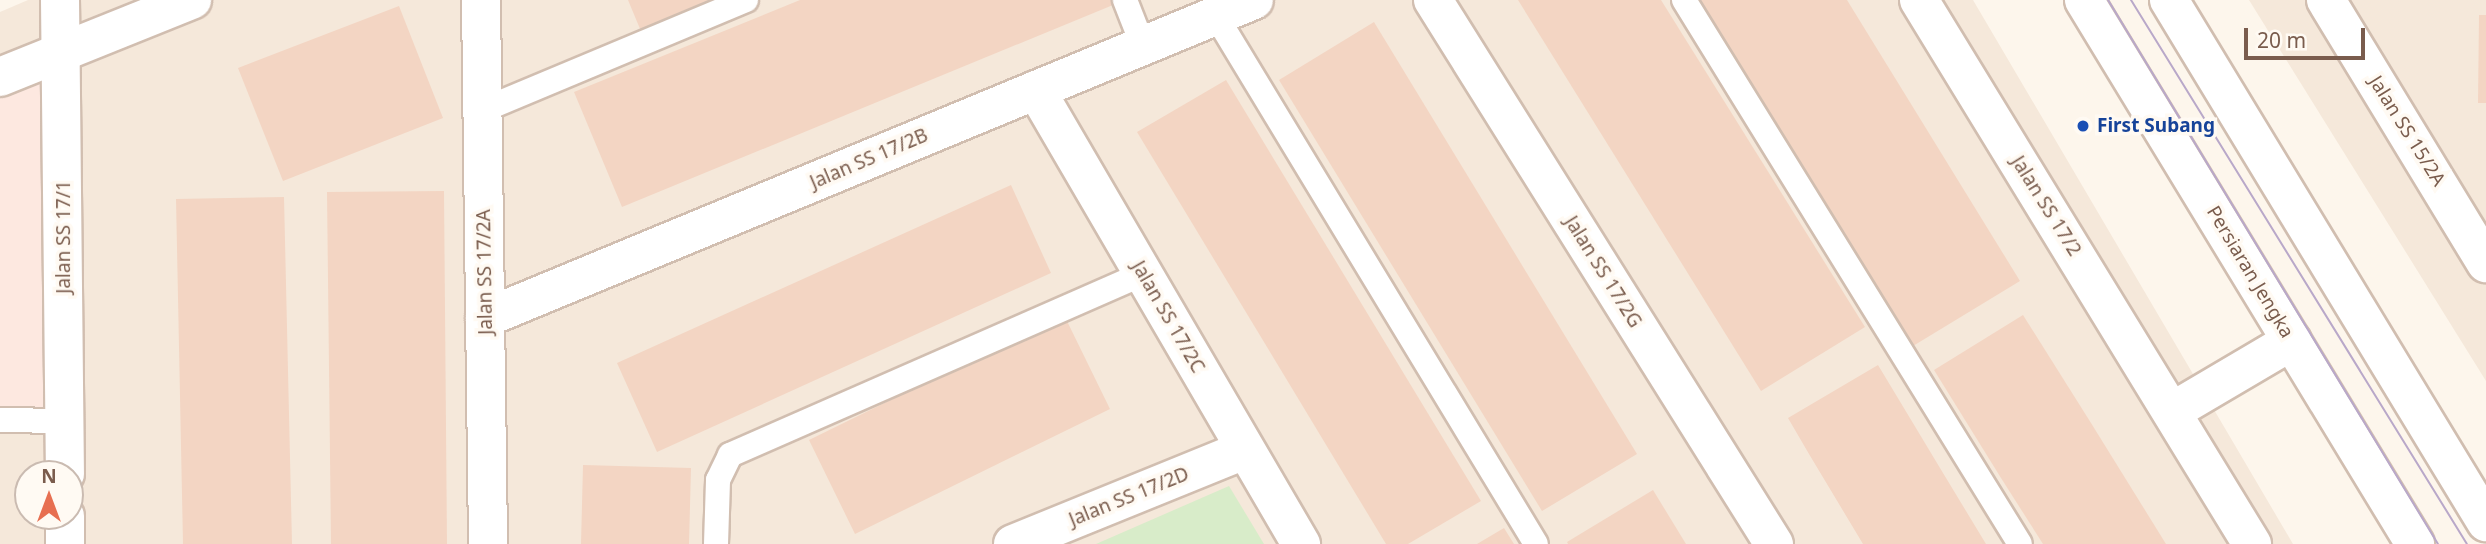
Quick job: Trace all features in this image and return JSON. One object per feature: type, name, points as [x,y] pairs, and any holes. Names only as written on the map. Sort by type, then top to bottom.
[{"type":"street","name":"Jalan SS 17/1","points":[[60,0],[64,54],[65,460]]},
{"type":"street","points":[[0,77],[64,54],[192,0]]},
{"type":"street","name":"Jalan SS 17/2A","points":[[481,0],[488,544]]},
{"type":"street","name":"Jalan SS 17/2B","points":[[485,318],[1254,0]]},
{"type":"street","name":"Jalan SS 17/2G","points":[[1433,0],[1774,544]]},
{"type":"street","name":"Jalan SS 17/2","points":[[1919,0],[2252,544]]},
{"type":"street","name":"Persiaran Jengka","points":[[2084,0],[2415,544]]},
{"type":"street","points":[[2169,0],[2486,522]]},
{"type":"street","name":"Jalan SS 15/2A","points":[[2326,0],[2471,208],[2486,263]]},
{"type":"street","name":"Jalan SS 17/2C","points":[[1036,90],[1301,544]]},
{"type":"street","points":[[2173,411],[2292,341]]},
{"type":"street","name":"Jalan SS 17/2D","points":[[1013,544],[1245,450]]},
{"type":"lane","points":[[483,110],[746,0]]},
{"type":"lane","points":[[1125,0],[1143,46]]},
{"type":"lane","points":[[1684,0],[2020,544]]},
{"type":"lane","points":[[1216,16],[1536,544]]},
{"type":"lane","points":[[716,544],[718,480],[730,455],[1143,274]]},
{"type":"lane","points":[[0,420],[65,421]]},
{"type":"shaded area","points":[[28,0],[1973,0],[2293,544],[0,544],[0,12]]},
{"type":"shaded area","points":[[2249,0],[2486,0],[2486,381]]},
{"type":"shaded area","points":[[48,76],[50,409],[0,409],[0,93]]},
{"type":"green space","points":[[1229,486],[1264,544],[1096,544]]},
{"type":"building","points":[[628,0],[724,0],[643,36]]},
{"type":"building","points":[[800,0],[1111,0],[1113,5],[622,207],[574,92]]},
{"type":"building","points":[[1518,0],[1661,0],[1865,327],[1761,391]]},
{"type":"building","points":[[1700,0],[1847,0],[2020,281],[1913,346]]},
{"type":"building","points":[[399,6],[443,118],[283,181],[238,68]]},
{"type":"building","points":[[2479,15],[2486,15],[2486,103],[2478,103]]},
{"type":"building","points":[[1374,22],[1637,454],[1542,511],[1279,80]]},
{"type":"building","points":[[1226,80],[1481,501],[1408,544],[1386,544],[1137,132]]},
{"type":"building","points":[[1011,185],[1051,273],[657,452],[617,363]]},
{"type":"building","points":[[444,191],[447,544],[331,544],[327,192]]},
{"type":"building","points":[[284,197],[292,544],[183,544],[176,199]]},
{"type":"building","points":[[1064,315],[1110,409],[855,534],[809,440]]},
{"type":"building","points":[[2023,315],[2166,544],[2043,544],[2001,478],[1934,370]]},
{"type":"building","points":[[1878,365],[1986,544],[1863,544],[1788,418]]},
{"type":"building","points":[[583,465],[691,468],[689,544],[581,544]]},
{"type":"building","points":[[1653,490],[1686,544],[1568,544],[1567,542]]},
{"type":"building","points":[[1504,528],[1514,544],[1477,544]]},
{"type":"tram line","points":[[2108,0],[2438,544]]},
{"type":"tram line","points":[[2131,0],[2467,544]]},
{"type":"place","name":"First Subang","points":[[2083,126]]}]
